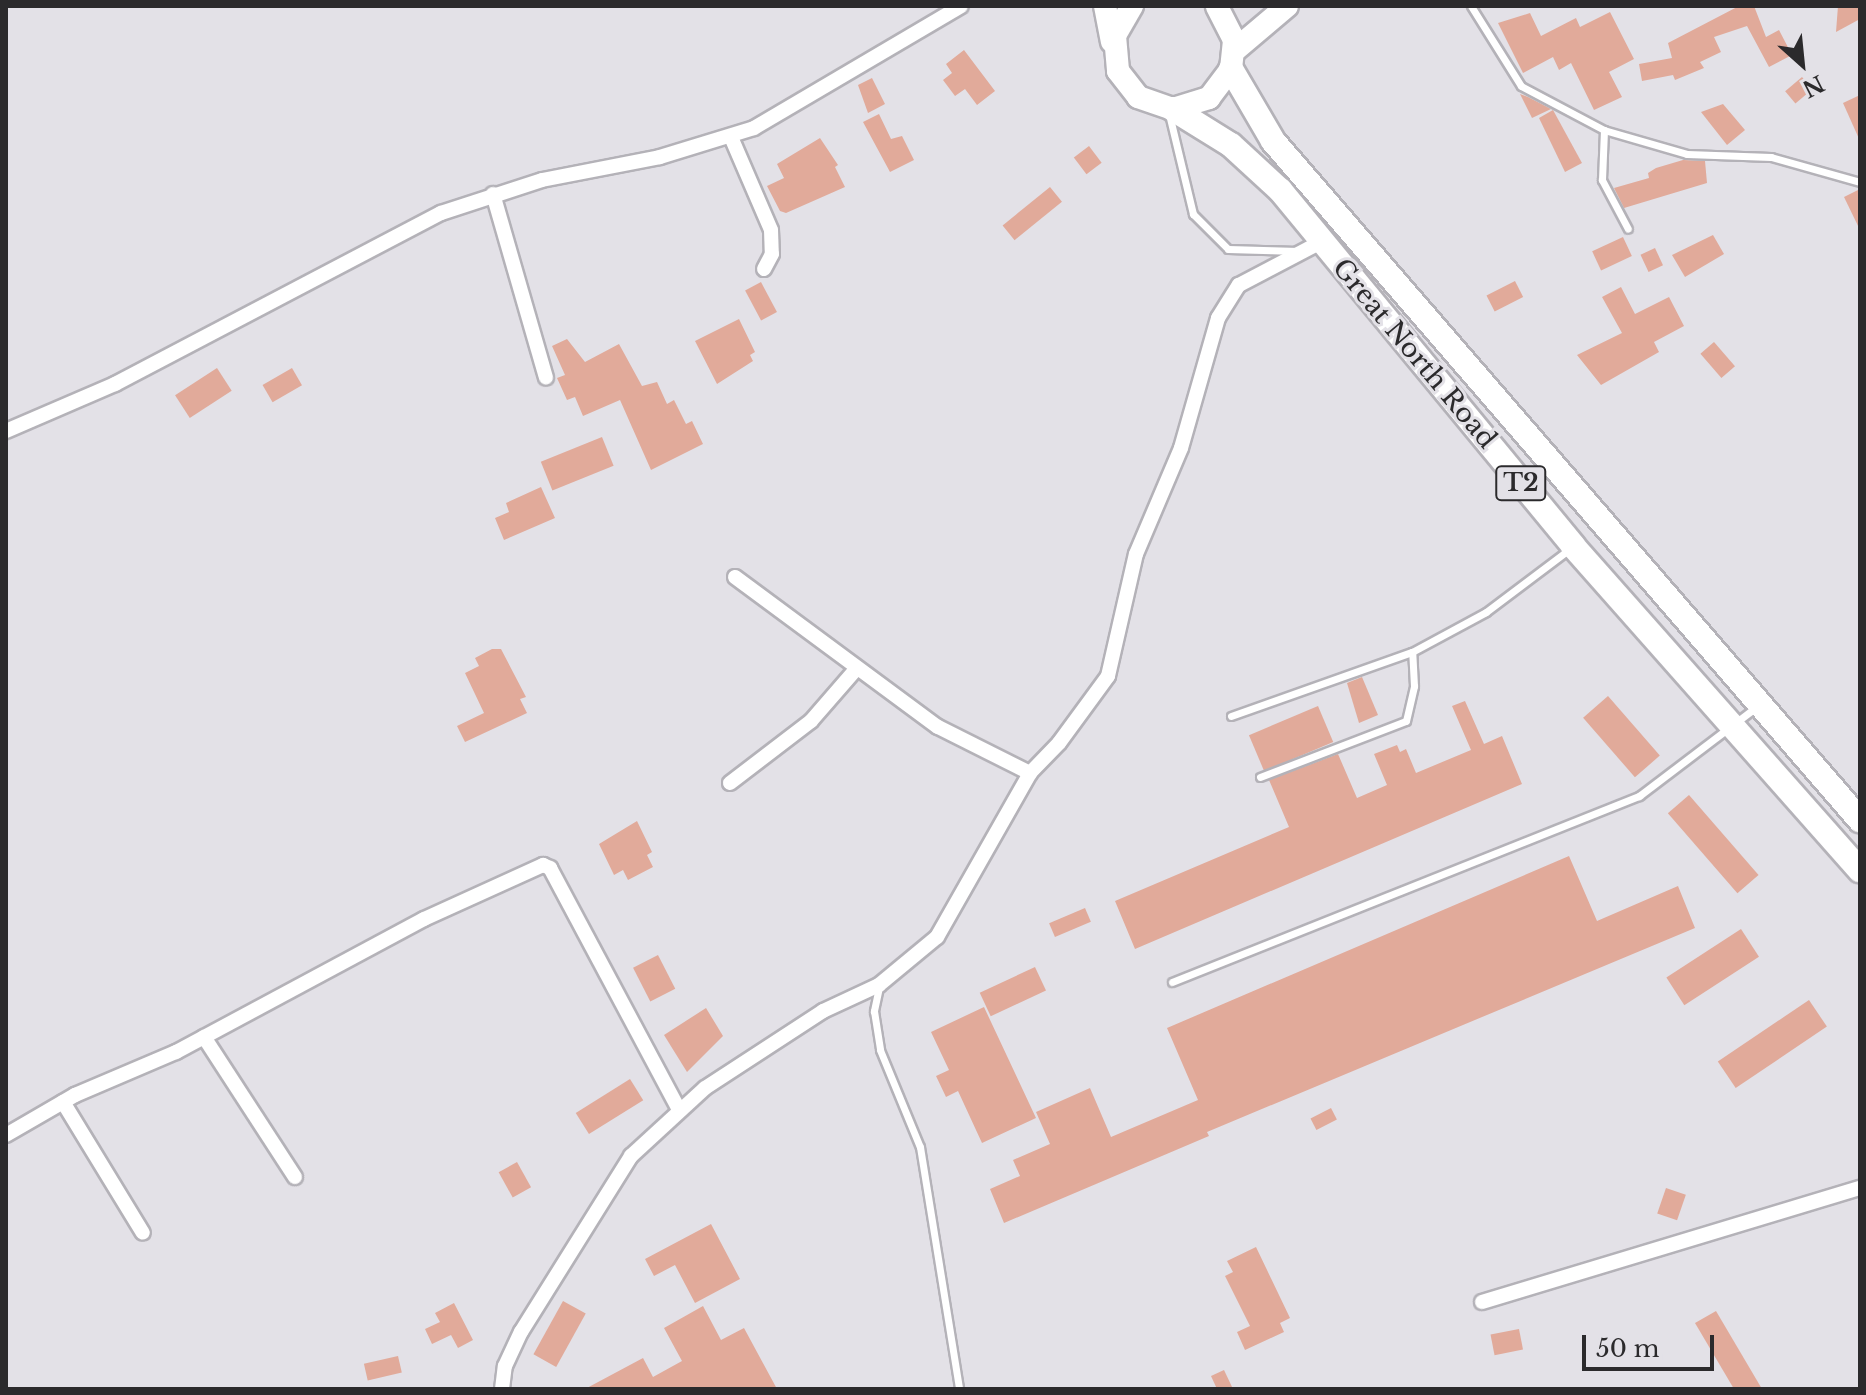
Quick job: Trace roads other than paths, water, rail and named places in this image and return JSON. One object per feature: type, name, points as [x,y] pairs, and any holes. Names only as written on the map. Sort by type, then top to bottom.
[{"type":"highway","name":"Great North Road","points":[[1233,60],[1273,141],[1760,704],[1856,810]]},
{"type":"highway","name":"Great North Road","points":[[1170,109],[1231,145],[1280,190],[1313,246],[1860,870]]},
{"type":"main road","points":[[1105,6],[1126,85],[1145,101],[1170,109],[1209,98],[1233,60],[1287,6]]},
{"type":"main road","points":[[1114,46],[1118,26],[1132,6]]},
{"type":"main road","points":[[1217,6],[1232,29],[1233,60]]},
{"type":"street","points":[[6,431],[115,384],[224,324],[306,288],[405,229],[493,194],[731,137],[802,103],[961,6]]},
{"type":"street","points":[[731,137],[771,230],[772,254],[764,269]]},
{"type":"street","points":[[493,194],[546,378]]},
{"type":"street","points":[[502,1389],[505,1366],[521,1332],[631,1156],[679,1110],[823,1011],[879,985],[937,937],[1030,773],[1108,676],[1136,554],[1181,448],[1218,318],[1239,285],[1313,246]]},
{"type":"street","points":[[735,577],[938,727],[1030,773]]},
{"type":"street","points":[[730,783],[811,721],[857,668]]},
{"type":"street","points":[[6,1135],[63,1102],[204,1037],[424,919],[543,865],[550,868],[679,1110]]},
{"type":"street","points":[[204,1037],[295,1177]]},
{"type":"street","points":[[63,1102],[143,1233]]},
{"type":"street","points":[[1482,1302],[1860,1188]]},
{"type":"lane","points":[[1471,6],[1521,86],[1604,130],[1687,154],[1771,157],[1860,182]]},
{"type":"lane","points":[[1170,109],[1193,214],[1228,249],[1313,246]]},
{"type":"lane","points":[[1604,130],[1602,180],[1628,229]]},
{"type":"lane","points":[[1231,716],[1412,652],[1486,612],[1573,546]]},
{"type":"lane","points":[[1260,777],[1406,721],[1414,686],[1412,652]]},
{"type":"lane","points":[[1172,982],[1639,796],[1760,704]]},
{"type":"lane","points":[[879,985],[874,1011],[880,1050],[920,1147],[959,1389]]}]
